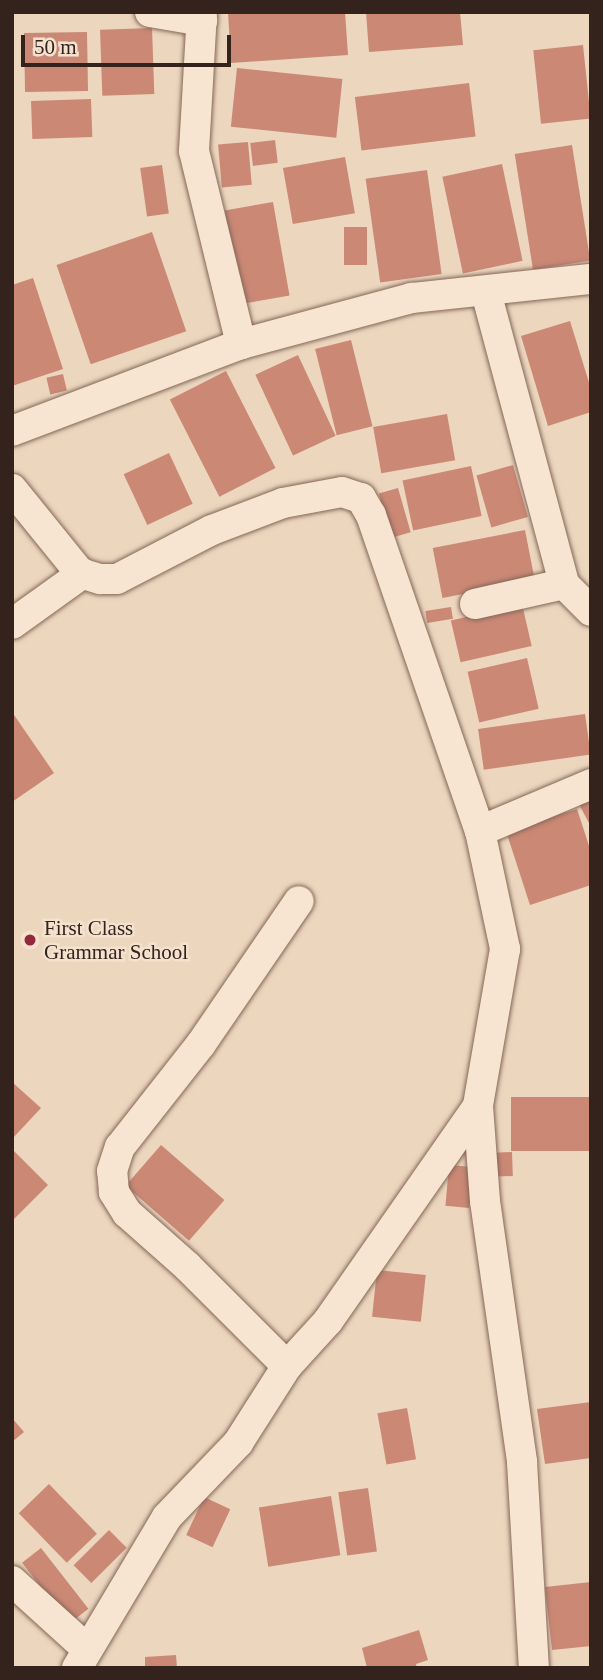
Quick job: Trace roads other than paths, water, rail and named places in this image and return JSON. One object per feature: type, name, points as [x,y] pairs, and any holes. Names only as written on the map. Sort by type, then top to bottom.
[{"type":"street","points":[[150,12],[202,17],[194,151],[241,344]]},
{"type":"street","points":[[12,432],[241,344],[412,298],[591,279]]},
{"type":"street","points":[[486,292],[564,584],[591,611]]},
{"type":"street","points":[[12,489],[83,573],[117,579],[212,530],[283,503],[342,492],[360,498],[370,515],[480,831],[505,949],[478,1106],[485,1201],[522,1462],[534,1668]]},
{"type":"street","points":[[12,624],[83,573]]},
{"type":"street","points":[[475,604],[564,584]]},
{"type":"street","points":[[480,831],[591,784]]},
{"type":"street","points":[[287,1366],[187,1266],[127,1213],[114,1192],[112,1171],[120,1147],[201,1044],[299,901]]},
{"type":"street","points":[[12,1581],[81,1658],[118,1602],[167,1517],[238,1443],[287,1366],[328,1321],[478,1106]]},
{"type":"place","name":"First Class Grammar School","points":[[30,940]]}]
